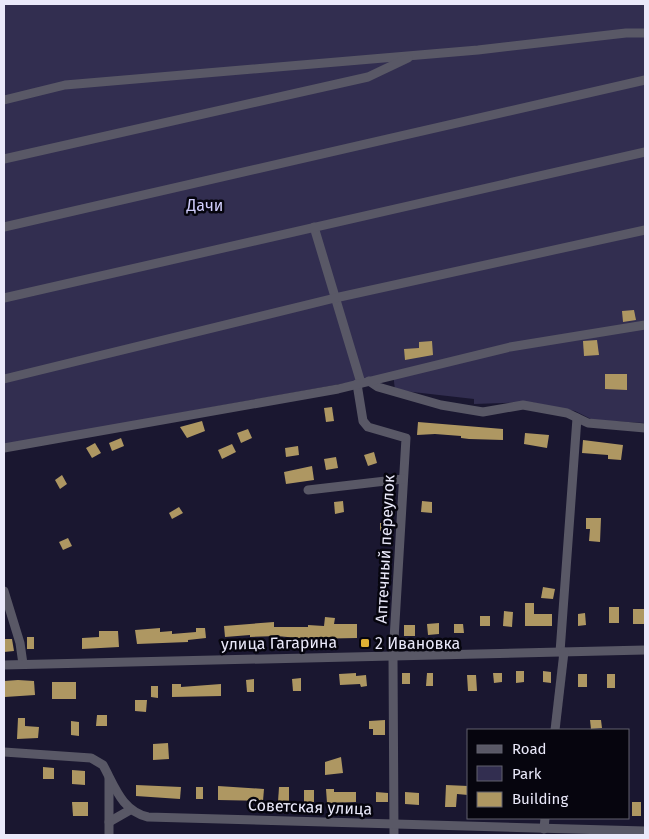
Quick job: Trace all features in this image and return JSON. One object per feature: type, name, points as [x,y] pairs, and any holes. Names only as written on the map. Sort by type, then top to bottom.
[{"type":"street","points":[[4,100],[65,85],[424,53],[478,50],[645,32]]},
{"type":"street","points":[[4,159],[368,77],[397,61],[424,53]]},
{"type":"street","points":[[4,227],[645,80]]},
{"type":"street","points":[[4,298],[645,152]]},
{"type":"street","points":[[314,227],[363,383]]},
{"type":"street","points":[[4,379],[335,298],[645,230]]},
{"type":"street","points":[[4,448],[363,383],[510,347],[645,326]]},
{"type":"street","points":[[363,383],[441,406],[482,412],[523,405],[567,413],[588,423],[645,428]]},
{"type":"street","name":"Аптечный переулок","points":[[363,383],[363,420],[368,427],[406,438],[393,656],[394,835]]},
{"type":"street","points":[[555,729],[562,652],[576,418]]},
{"type":"street","points":[[308,490],[403,479]]},
{"type":"street","points":[[4,591],[20,643],[22,664]]},
{"type":"street","name":"улица Гагарина","points":[[4,665],[645,650]]},
{"type":"street","points":[[4,752],[91,758],[103,765],[124,803],[130,810],[109,822]]},
{"type":"street","points":[[109,776],[109,835]]},
{"type":"street","name":"Советская улица","points":[[130,810],[148,816],[544,830],[645,831]]},
{"type":"street","points":[[544,830],[545,819]]},
{"type":"green space","name":"Дачи","points":[[4,4],[645,4],[645,423],[593,420],[575,411],[530,402],[474,404],[474,399],[395,390],[393,373],[4,445]]},
{"type":"building","points":[[634,310],[636,320],[623,322],[622,311]]},
{"type":"building","points":[[597,340],[599,355],[584,356],[583,341]]},
{"type":"building","points":[[432,341],[433,355],[405,360],[404,349],[419,348],[419,342]]},
{"type":"building","points":[[605,374],[627,374],[627,390],[605,389]]},
{"type":"building","points":[[332,407],[334,421],[326,422],[324,408]]},
{"type":"building","points":[[202,421],[205,431],[187,438],[180,427]]},
{"type":"building","points":[[418,422],[503,429],[503,440],[469,439],[461,438],[461,436],[435,434],[417,435]]},
{"type":"building","points":[[248,429],[252,438],[241,443],[237,433]]},
{"type":"building","points":[[525,433],[549,435],[547,448],[524,444]]},
{"type":"building","points":[[121,438],[124,446],[112,451],[109,443]]},
{"type":"building","points":[[583,440],[623,445],[621,460],[608,459],[608,455],[582,453]]},
{"type":"building","points":[[95,443],[101,453],[92,458],[86,448]]},
{"type":"building","points":[[232,444],[236,452],[222,459],[218,450]]},
{"type":"building","points":[[298,446],[299,455],[286,457],[285,448]]},
{"type":"building","points":[[374,452],[377,463],[368,466],[364,455]]},
{"type":"building","points":[[336,457],[338,468],[326,470],[324,459]]},
{"type":"building","points":[[312,466],[314,480],[286,484],[284,472]]},
{"type":"building","points":[[62,475],[67,484],[60,489],[55,480]]},
{"type":"building","points":[[343,501],[344,512],[335,514],[334,502]]},
{"type":"building","points":[[422,501],[432,502],[432,513],[421,512]]},
{"type":"building","points":[[179,507],[183,513],[172,519],[169,513]]},
{"type":"building","points":[[586,518],[601,518],[600,542],[589,541],[590,529],[586,529]]},
{"type":"building","points":[[380,523],[391,523],[391,531],[380,531]]},
{"type":"building","points":[[68,538],[72,546],[63,550],[59,542]]},
{"type":"building","points":[[543,587],[555,589],[553,599],[541,598]]},
{"type":"building","points":[[525,603],[534,603],[534,614],[552,614],[552,626],[525,626]]},
{"type":"building","points":[[609,607],[619,607],[619,623],[609,623]]},
{"type":"building","points":[[633,609],[645,609],[645,624],[633,624]]},
{"type":"building","points":[[504,611],[513,612],[512,627],[503,626]]},
{"type":"building","points":[[585,613],[586,625],[578,626],[578,614]]},
{"type":"building","points":[[480,616],[490,616],[490,626],[480,626]]},
{"type":"building","points":[[325,617],[335,618],[334,624],[357,624],[357,638],[308,639],[277,636],[250,637],[250,635],[225,637],[224,626],[274,622],[274,627],[324,626]]},
{"type":"building","points":[[439,623],[439,634],[428,635],[427,624]]},
{"type":"building","points":[[454,624],[463,624],[464,633],[454,633]]},
{"type":"building","points":[[404,625],[415,625],[415,636],[404,636]]},
{"type":"building","points":[[160,628],[160,632],[172,631],[172,634],[196,632],[196,628],[205,628],[206,638],[188,640],[188,642],[137,644],[135,630]]},
{"type":"building","points":[[99,631],[118,631],[119,647],[82,649],[82,638],[99,637]]},
{"type":"building","points":[[27,637],[34,637],[34,649],[27,649]]},
{"type":"building","points":[[4,639],[12,639],[14,651],[4,652]]},
{"type":"building","points":[[516,671],[524,671],[524,682],[516,683]]},
{"type":"building","points":[[543,671],[551,672],[551,683],[543,682]]},
{"type":"building","points":[[356,673],[356,676],[366,675],[367,686],[361,687],[360,684],[340,685],[339,674]]},
{"type":"building","points":[[402,673],[410,673],[410,684],[402,684]]},
{"type":"building","points":[[427,673],[433,673],[433,686],[426,686]]},
{"type":"building","points":[[493,673],[502,673],[502,682],[494,683]]},
{"type":"building","points":[[578,674],[587,674],[587,687],[578,687]]},
{"type":"building","points":[[607,674],[615,674],[615,688],[607,688]]},
{"type":"building","points":[[467,675],[476,675],[477,691],[468,691]]},
{"type":"building","points":[[301,678],[301,691],[293,691],[292,679]]},
{"type":"building","points":[[254,679],[254,692],[247,692],[246,680]]},
{"type":"building","points":[[4,681],[34,681],[35,695],[5,697]]},
{"type":"building","points":[[52,682],[76,682],[76,699],[52,699]]},
{"type":"building","points":[[172,684],[181,684],[181,687],[221,684],[221,696],[172,697]]},
{"type":"building","points":[[151,686],[158,686],[158,698],[151,697]]},
{"type":"building","points":[[135,700],[147,700],[146,712],[135,711]]},
{"type":"building","points":[[97,715],[107,715],[107,726],[96,726]]},
{"type":"building","points":[[18,718],[25,718],[25,726],[39,727],[38,738],[17,739]]},
{"type":"building","points":[[385,720],[385,735],[373,735],[373,729],[369,729],[369,721]]},
{"type":"building","points":[[590,720],[601,720],[602,728],[591,729]]},
{"type":"building","points":[[71,721],[79,722],[79,736],[71,735]]},
{"type":"building","points":[[168,743],[169,759],[153,760],[153,744]]},
{"type":"building","points":[[341,757],[343,773],[325,775],[325,762]]},
{"type":"building","points":[[43,767],[54,768],[54,779],[43,779]]},
{"type":"building","points":[[72,770],[85,771],[85,785],[72,784]]},
{"type":"building","points":[[136,785],[181,787],[180,799],[136,796]]},
{"type":"building","points":[[446,785],[467,786],[467,795],[457,794],[456,807],[445,807]]},
{"type":"building","points":[[218,786],[264,789],[263,801],[218,800]]},
{"type":"building","points":[[196,787],[203,787],[203,799],[196,799]]},
{"type":"building","points":[[279,787],[289,787],[289,801],[278,802]]},
{"type":"building","points":[[326,789],[334,789],[334,792],[356,792],[356,802],[327,803]]},
{"type":"building","points":[[304,790],[314,790],[314,802],[304,802]]},
{"type":"building","points":[[376,792],[388,793],[388,802],[376,802]]},
{"type":"building","points":[[405,792],[419,793],[419,805],[405,804]]},
{"type":"building","points":[[72,802],[88,802],[88,816],[73,816]]},
{"type":"building","points":[[632,802],[641,802],[641,816],[632,816]]},
{"type":"place","name":"2 Ивановка","points":[[365,643]]}]
